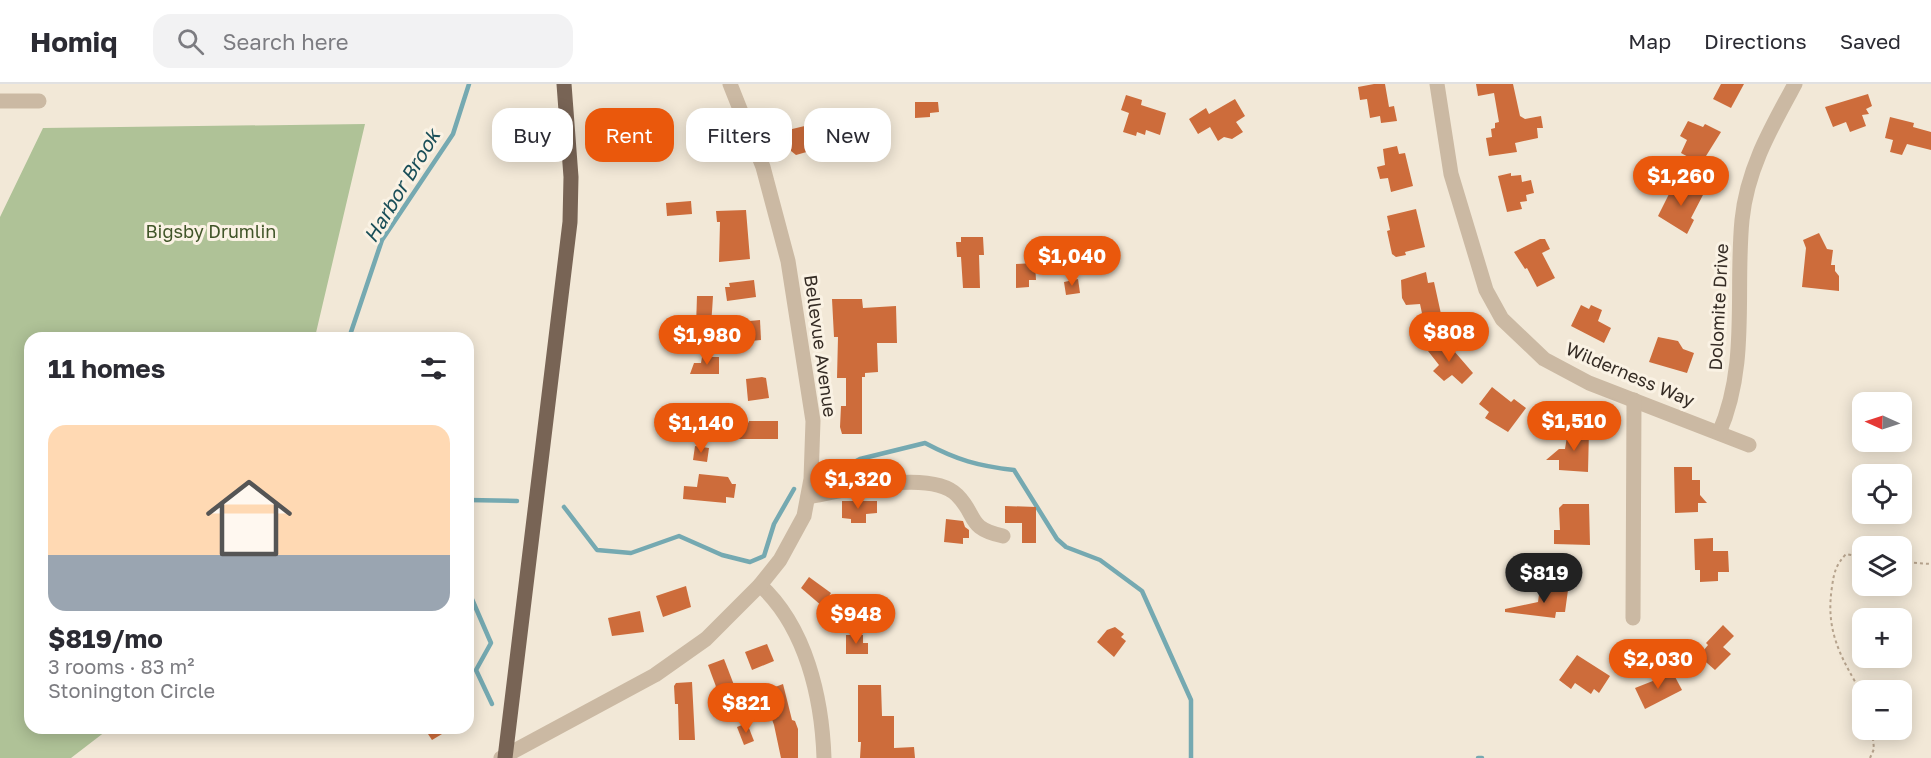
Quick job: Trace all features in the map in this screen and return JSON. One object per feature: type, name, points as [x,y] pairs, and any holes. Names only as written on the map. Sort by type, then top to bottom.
[{"type":"main road","points":[[504,757],[570,222],[571,177],[564,84]]},
{"type":"street","name":"Bellevue Avenue","points":[[504,757],[655,675],[706,639],[760,585],[794,537],[804,516],[808,497],[813,421],[788,261],[763,167],[730,84]]},
{"type":"street","name":"Wilderness Way","points":[[1437,84],[1451,174],[1486,290],[1502,319],[1544,359],[1589,383],[1749,445]]},
{"type":"street","name":"Dolomite Drive","points":[[1719,433],[1733,395],[1738,355],[1742,221],[1747,189],[1753,165],[1795,84]]},
{"type":"street","points":[[0,101],[39,101]]},
{"type":"street","points":[[1633,618],[1634,400]]},
{"type":"street","points":[[808,497],[884,484],[930,484],[946,488],[957,495],[977,526],[985,532],[1003,536]]},
{"type":"street","points":[[760,585],[784,612],[804,649],[819,708],[824,758]]},
{"type":"path","points":[[1852,555],[1846,554],[1835,565],[1828,611],[1833,638],[1855,680]]},
{"type":"path","points":[[1912,563],[1931,564]]},
{"type":"path","points":[[1870,758],[1874,749],[1873,740]]},
{"type":"green space","name":"Bigsby Drumlin","points":[[365,124],[316,332],[24,332],[24,734],[102,734],[71,758],[0,758],[0,217],[43,128]]},
{"type":"building","points":[[1385,84],[1389,107],[1394,106],[1397,121],[1381,123],[1380,116],[1370,118],[1367,99],[1360,100],[1358,87]]},
{"type":"building","points":[[1476,84],[1513,84],[1520,116],[1525,119],[1541,116],[1543,128],[1537,128],[1538,138],[1515,143],[1517,152],[1489,156],[1486,138],[1492,137],[1491,129],[1495,128],[1495,123],[1499,122],[1494,93],[1478,96]]},
{"type":"building","points":[[1721,84],[1744,84],[1731,108],[1713,99]]},
{"type":"building","points":[[1868,94],[1872,106],[1866,109],[1869,114],[1862,115],[1866,126],[1850,132],[1846,122],[1833,127],[1825,107]]},
{"type":"building","points":[[1126,95],[1142,100],[1141,105],[1166,113],[1160,135],[1146,130],[1145,135],[1137,132],[1136,136],[1123,132],[1129,113],[1121,110]]},
{"type":"building","points":[[1235,99],[1245,116],[1236,122],[1243,132],[1232,139],[1224,137],[1218,141],[1210,127],[1198,134],[1189,119],[1206,108],[1209,114]]},
{"type":"building","points":[[915,102],[938,102],[939,112],[930,113],[930,117],[915,118]]},
{"type":"building","points":[[1890,117],[1914,123],[1913,127],[1931,132],[1931,150],[1907,144],[1902,155],[1890,152],[1893,140],[1885,138]]},
{"type":"building","points":[[1688,121],[1703,127],[1705,124],[1721,132],[1701,164],[1681,153],[1687,140],[1680,136]]},
{"type":"building","points":[[804,126],[804,153],[796,155],[792,152],[792,129]]},
{"type":"building","points":[[1397,146],[1399,154],[1405,153],[1413,186],[1391,192],[1388,178],[1380,179],[1377,167],[1385,165],[1383,149]]},
{"type":"building","points":[[1511,173],[1511,176],[1521,175],[1522,182],[1531,180],[1534,193],[1526,195],[1527,201],[1520,202],[1522,209],[1507,212],[1498,176]]},
{"type":"building","points":[[1682,182],[1704,193],[1691,218],[1694,220],[1687,234],[1658,216],[1672,188],[1677,191]]},
{"type":"building","points":[[691,201],[692,214],[667,216],[666,203]]},
{"type":"building","points":[[1416,209],[1425,247],[1396,257],[1392,254],[1387,231],[1390,230],[1387,216]]},
{"type":"building","points":[[746,210],[750,259],[719,262],[720,222],[717,222],[716,211]]},
{"type":"building","points":[[1819,233],[1827,249],[1833,250],[1831,265],[1835,265],[1835,271],[1839,276],[1839,291],[1802,287],[1806,248],[1803,240]]},
{"type":"building","points":[[961,237],[983,237],[984,255],[979,255],[980,288],[963,288],[961,257],[957,257],[956,242],[961,242]]},
{"type":"building","points":[[1540,239],[1545,239],[1550,249],[1542,253],[1555,278],[1537,287],[1527,268],[1525,269],[1514,252]]},
{"type":"building","points":[[1035,263],[1036,280],[1029,280],[1029,287],[1016,288],[1016,264]]},
{"type":"building","points":[[1426,272],[1428,283],[1434,282],[1441,314],[1423,318],[1420,304],[1406,305],[1402,298],[1401,280]]},
{"type":"building","points":[[1078,279],[1080,293],[1066,295],[1064,282]]},
{"type":"building","points":[[754,280],[756,297],[727,301],[725,287],[730,287],[729,283]]},
{"type":"building","points":[[697,296],[713,296],[711,327],[696,326]]},
{"type":"building","points":[[832,299],[862,299],[863,308],[896,306],[897,343],[877,343],[878,372],[865,373],[865,377],[862,377],[862,434],[842,434],[840,427],[841,406],[846,406],[846,378],[837,378],[838,337],[834,337]]},
{"type":"building","points":[[1581,305],[1589,309],[1591,305],[1602,310],[1598,321],[1611,328],[1604,343],[1571,326]]},
{"type":"building","points":[[760,320],[761,340],[731,343],[729,323]]},
{"type":"building","points":[[1658,337],[1678,341],[1683,349],[1694,353],[1687,373],[1649,362]]},
{"type":"building","points":[[1439,340],[1445,346],[1448,344],[1473,373],[1462,384],[1452,375],[1444,381],[1433,371],[1439,365],[1428,351]]},
{"type":"building","points":[[702,357],[719,357],[719,374],[690,374],[694,363],[701,363]]},
{"type":"building","points":[[766,378],[769,398],[748,401],[746,379]]},
{"type":"building","points":[[1492,387],[1511,402],[1514,399],[1526,408],[1508,432],[1485,418],[1489,412],[1479,404]]},
{"type":"building","points":[[749,421],[778,421],[778,439],[734,439],[733,428],[746,428]]},
{"type":"building","points":[[1568,430],[1589,430],[1588,472],[1559,470],[1559,460],[1546,460],[1559,449],[1565,449]]},
{"type":"building","points":[[695,446],[709,448],[707,462],[693,460]]},
{"type":"building","points":[[1674,467],[1692,467],[1692,480],[1700,480],[1700,495],[1707,503],[1698,503],[1698,512],[1675,513]]},
{"type":"building","points":[[699,474],[728,477],[732,484],[736,484],[734,498],[726,497],[726,503],[683,499],[684,486],[697,487]]},
{"type":"building","points":[[842,501],[877,501],[877,513],[866,514],[866,523],[851,523],[851,519],[842,518]]},
{"type":"building","points":[[1563,504],[1589,504],[1590,545],[1554,544],[1554,530],[1560,530],[1559,508]]},
{"type":"building","points":[[1005,506],[1036,507],[1036,543],[1022,543],[1022,523],[1005,523]]},
{"type":"building","points":[[946,519],[963,521],[969,530],[969,538],[963,538],[963,544],[944,542]]},
{"type":"building","points":[[1713,538],[1713,551],[1728,551],[1729,572],[1718,572],[1718,581],[1700,582],[1700,570],[1695,570],[1694,539]]},
{"type":"building","points":[[809,577],[831,593],[822,606],[801,588]]},
{"type":"building","points":[[686,586],[691,607],[663,617],[656,596]]},
{"type":"building","points":[[1540,587],[1568,590],[1565,612],[1556,612],[1555,618],[1505,612],[1505,609],[1538,602]]},
{"type":"building","points":[[640,611],[644,632],[612,636],[608,618]]},
{"type":"building","points":[[1723,625],[1734,636],[1723,647],[1731,654],[1715,670],[1699,656],[1708,645],[1706,643]]},
{"type":"building","points":[[1115,627],[1124,634],[1121,637],[1126,641],[1114,657],[1097,642],[1107,630]]},
{"type":"building","points":[[846,635],[863,635],[863,643],[868,643],[868,654],[846,654]]},
{"type":"building","points":[[767,644],[774,661],[752,670],[745,652]]},
{"type":"building","points":[[1577,655],[1610,676],[1599,693],[1594,689],[1591,694],[1575,683],[1571,689],[1559,680]]},
{"type":"building","points":[[724,659],[734,685],[718,692],[708,665]]},
{"type":"building","points":[[1673,673],[1682,690],[1645,709],[1635,688]]},
{"type":"building","points":[[692,682],[695,740],[679,740],[678,704],[675,704],[674,686],[676,683]]},
{"type":"building","points":[[783,684],[792,720],[795,721],[798,729],[798,758],[781,758],[774,725],[762,692]]},
{"type":"building","points":[[858,685],[881,685],[882,716],[894,716],[894,748],[914,747],[915,758],[860,758]]},
{"type":"building","points":[[747,723],[754,741],[744,745],[737,727]]},
{"type":"building","points":[[428,734],[442,734],[432,740]]},
{"type":"waterway","name":"Harbor Brook","points":[[351,332],[382,240],[453,134],[469,84]]},
{"type":"waterway","points":[[822,479],[860,459],[925,443],[968,461],[1014,470],[1057,539],[1066,547],[1100,560],[1142,591],[1191,700],[1191,758]]},
{"type":"waterway","points":[[564,507],[597,550],[631,553],[679,536],[722,555],[750,562],[764,556],[774,524],[794,489]]},
{"type":"waterway","points":[[474,500],[517,501]]},
{"type":"waterway","name":"Harbor Brook","points":[[474,604],[491,643],[476,670],[492,704]]}]
